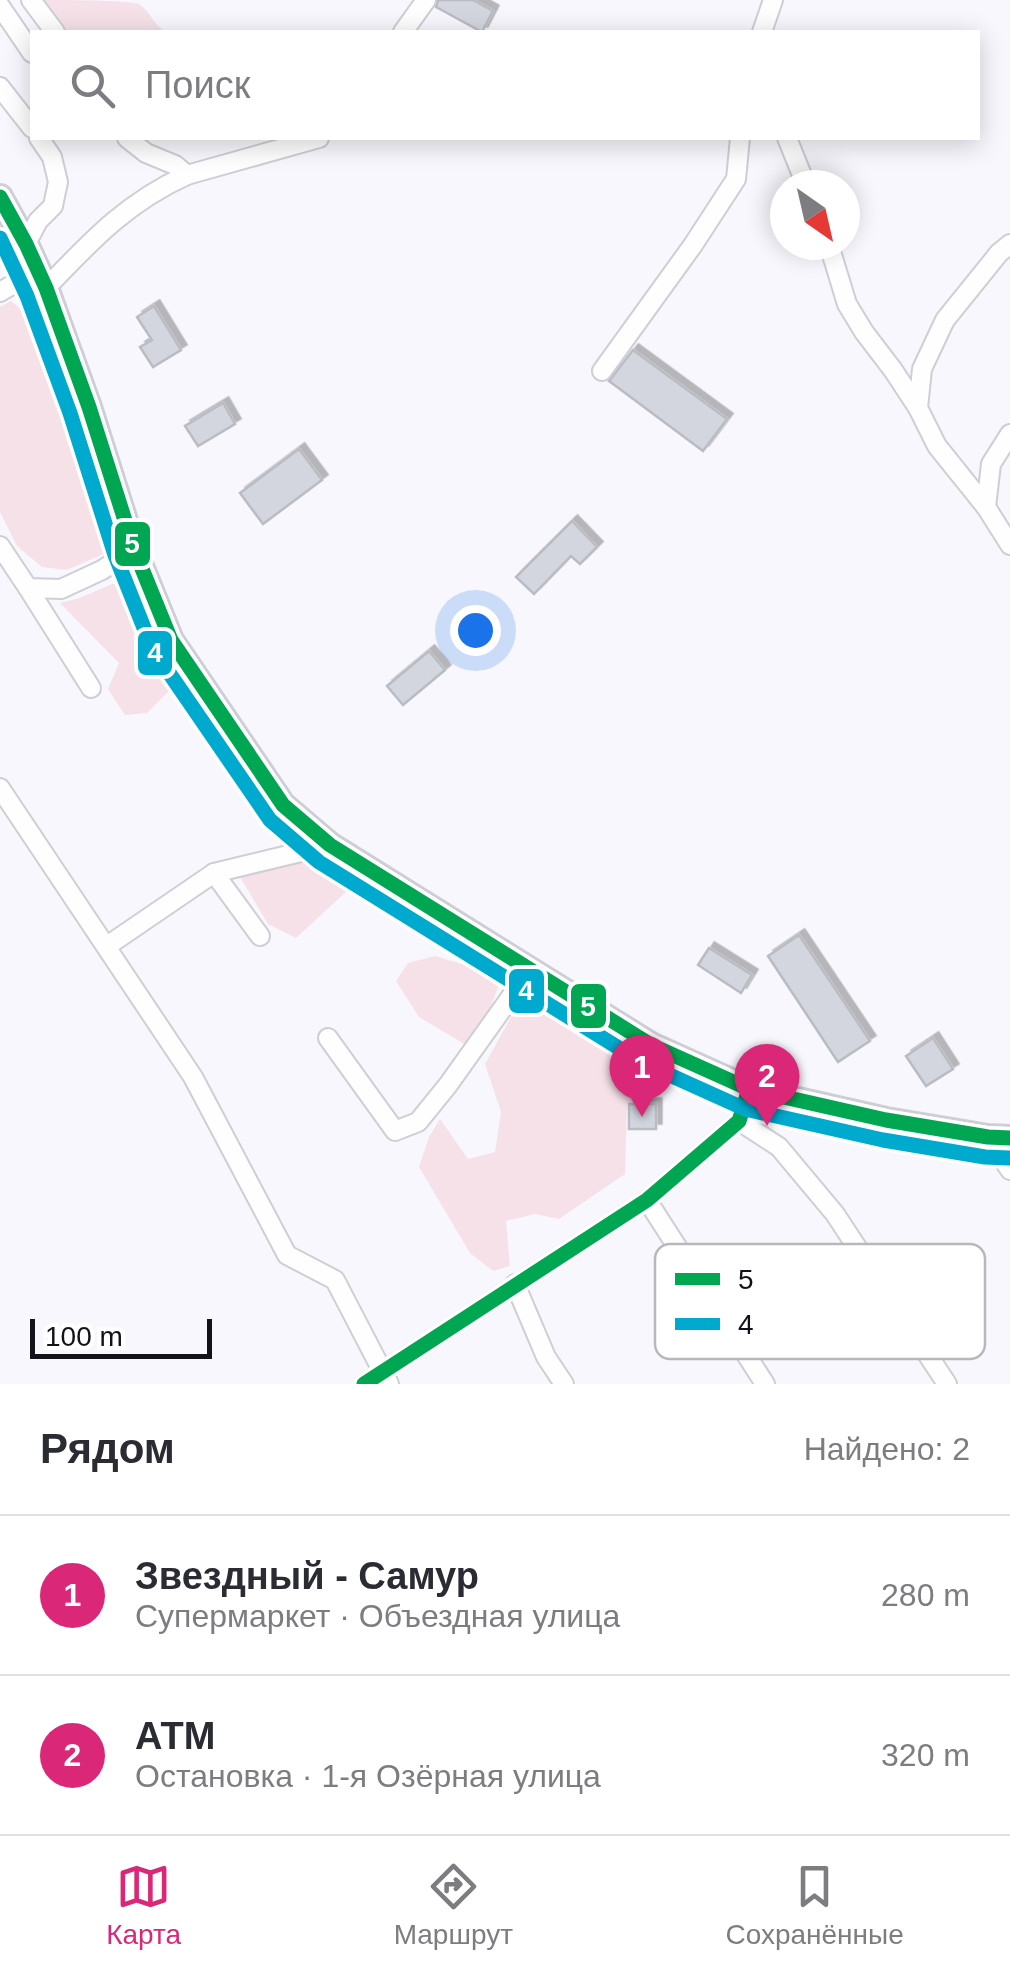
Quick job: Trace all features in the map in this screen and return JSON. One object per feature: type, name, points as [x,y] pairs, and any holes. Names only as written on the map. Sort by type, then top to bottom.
[{"type":"main road","points":[[0,198],[42,279],[89,406],[134,550],[171,640],[283,805],[330,845],[651,1045],[749,1088],[886,1120],[999,1137]]},
{"type":"street","points":[[32,0],[54,30]]},
{"type":"street","points":[[404,30],[426,0]]},
{"type":"street","points":[[763,30],[773,0]]},
{"type":"street","points":[[0,6],[30,51]]},
{"type":"street","points":[[0,87],[30,125]]},
{"type":"street","points":[[26,244],[53,206],[58,182],[52,157],[40,140]]},
{"type":"street","points":[[130,140],[187,176]]},
{"type":"street","points":[[0,292],[42,279],[134,203],[187,176],[311,140]]},
{"type":"street","points":[[602,371],[736,179],[740,140]]},
{"type":"street","points":[[787,140],[800,170]]},
{"type":"street","points":[[918,408],[922,369],[946,320],[1010,244]]},
{"type":"street","points":[[834,260],[846,304],[918,408],[937,446],[986,507],[1010,545]]},
{"type":"street","points":[[986,507],[991,464],[1010,434]]},
{"type":"street","points":[[0,546],[91,688]]},
{"type":"street","points":[[28,588],[61,588],[134,550]]},
{"type":"street","points":[[0,788],[193,1077],[287,1256],[335,1280],[386,1378]]},
{"type":"street","points":[[107,946],[214,873],[330,845]]},
{"type":"street","points":[[214,873],[260,936]]},
{"type":"street","points":[[328,1038],[395,1131],[418,1122],[530,970]]},
{"type":"street","points":[[364,1384],[386,1378],[515,1284],[648,1200],[739,1121],[749,1088]]},
{"type":"street","points":[[739,1121],[778,1147],[835,1214],[855,1244]]},
{"type":"street","points":[[999,1137],[1010,1170]]},
{"type":"street","points":[[648,1200],[676,1244]]},
{"type":"street","points":[[515,1284],[546,1357],[564,1384]]},
{"type":"street","points":[[750,1359],[766,1384]]},
{"type":"street","points":[[931,1359],[947,1384]]},
{"type":"shaded area","points":[[43,0],[139,4],[163,30],[62,30]]},
{"type":"shaded area","points":[[11,301],[33,319],[54,357],[77,410],[113,527],[110,551],[67,570],[42,567],[17,546],[0,512],[0,307]]},
{"type":"shaded area","points":[[112,584],[134,584],[175,658],[174,686],[147,713],[125,715],[108,689],[119,663],[60,603]]},
{"type":"shaded area","points":[[312,843],[339,857],[352,875],[349,889],[296,938],[268,924],[237,872]]},
{"type":"shaded area","points":[[435,956],[472,967],[498,987],[491,1006],[466,1045],[419,1017],[396,981],[408,963]]},
{"type":"shaded area","points":[[520,1001],[556,1013],[669,1070],[653,1095],[627,1104],[625,1174],[559,1219],[535,1214],[506,1221],[510,1266],[493,1271],[470,1253],[419,1167],[440,1119],[468,1159],[495,1152],[501,1112],[485,1064]]},
{"type":"building","points":[[438,0],[473,0],[493,11],[483,30],[478,30],[436,7]]},
{"type":"building","points":[[154,306],[181,350],[153,367],[140,347],[152,340],[137,317]]},
{"type":"building","points":[[633,350],[727,419],[703,451],[609,381]]},
{"type":"building","points":[[223,403],[235,424],[198,446],[185,426]]},
{"type":"building","points":[[299,449],[322,480],[263,524],[240,493]]},
{"type":"building","points":[[572,521],[597,547],[580,564],[571,556],[534,594],[516,577]]},
{"type":"building","points":[[429,651],[445,670],[403,705],[387,686]]},
{"type":"building","points":[[799,935],[870,1041],[838,1062],[768,956]]},
{"type":"building","points":[[709,948],[752,975],[741,993],[698,965]]},
{"type":"building","points":[[933,1038],[953,1069],[926,1086],[906,1056]]},
{"type":"building","points":[[629,1104],[656,1104],[656,1129],[629,1129]]},
{"type":"transit line","name":"5","points":[[0,197],[46,288],[134,549],[171,640],[283,805],[330,845],[651,1045],[749,1089],[886,1120],[1010,1138]]},
{"type":"transit line","name":"4","points":[[0,238],[27,296],[70,413],[115,555],[152,648],[270,820],[319,862],[643,1063],[745,1109],[883,1140],[1009,1158]]},
{"type":"transit line","name":"5","points":[[364,1384],[647,1200],[739,1121],[749,1089]]},
{"type":"place","name":"Звездный - Самур","points":[[642,1117]]},
{"type":"place","name":"АТМ","points":[[767,1126]]}]
